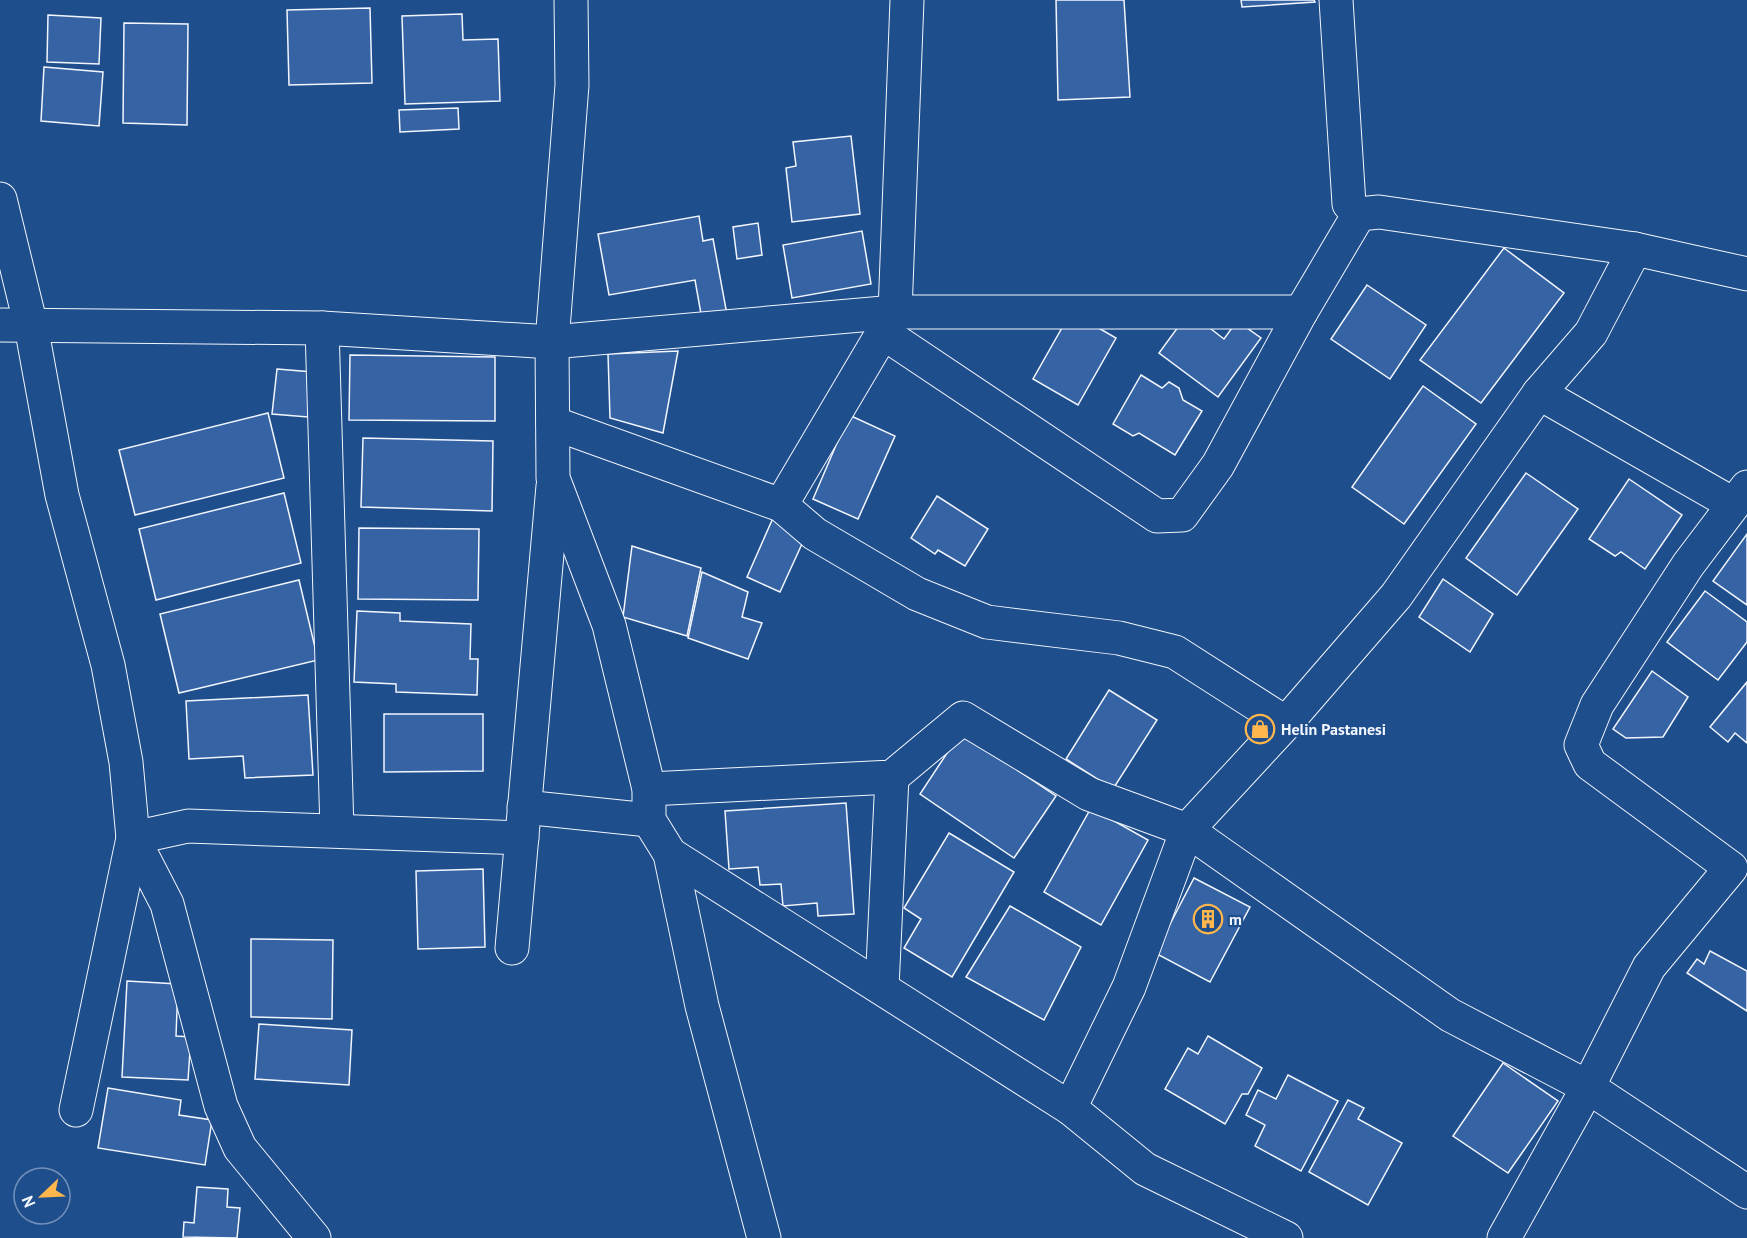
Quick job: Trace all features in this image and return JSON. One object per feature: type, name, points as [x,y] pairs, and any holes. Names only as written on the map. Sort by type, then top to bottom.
[{"type":"street","points":[[512,948],[553,478],[552,342],[572,85],[571,0]]},
{"type":"street","points":[[781,505],[822,431],[890,323],[902,192],[907,0]]},
{"type":"street","points":[[1336,0],[1349,204],[1359,214]]},
{"type":"street","points":[[0,199],[16,326],[108,665],[126,762],[133,838],[76,1110]]},
{"type":"street","points":[[1359,214],[1379,212],[1635,249],[1747,274]]},
{"type":"street","points":[[890,323],[1156,516],[1182,515],[1218,465],[1301,312],[1359,214]]},
{"type":"street","points":[[1070,1108],[1129,987],[1187,830],[1286,723],[1396,596],[1539,393],[1591,333],[1635,249]]},
{"type":"street","points":[[16,326],[322,328],[552,342],[890,323],[1301,312]]},
{"type":"street","points":[[322,328],[337,830]]},
{"type":"street","points":[[1504,1238],[1588,1087],[1649,967],[1739,858],[1590,764],[1581,745],[1597,705],[1688,565],[1740,495],[1539,393]]},
{"type":"street","points":[[553,423],[781,505],[815,534],[917,594],[987,622],[1119,638],[1175,652],[1286,723]]},
{"type":"street","points":[[553,478],[609,625],[649,804],[670,854],[702,1006],[764,1238]]},
{"type":"street","points":[[133,838],[188,826],[337,830],[523,823],[649,804],[892,777],[963,718],[1089,794],[1187,830],[1450,1015],[1588,1087],[1747,1192]]},
{"type":"street","points":[[882,987],[892,777]]},
{"type":"street","points":[[133,838],[167,904],[221,1106],[240,1148],[314,1238]]},
{"type":"street","points":[[670,854],[1070,1108],[1145,1169],[1286,1238]]},
{"type":"building","points":[[1056,0],[1124,0],[1130,97],[1058,100]]},
{"type":"building","points":[[1241,0],[1314,0],[1315,2],[1242,7]]},
{"type":"building","points":[[370,8],[372,83],[289,85],[287,10]]},
{"type":"building","points":[[462,14],[463,40],[498,39],[500,101],[405,104],[402,16]]},
{"type":"building","points":[[48,15],[101,18],[99,64],[47,62]]},
{"type":"building","points":[[124,23],[188,24],[187,125],[123,123]]},
{"type":"building","points":[[44,67],[103,72],[99,126],[41,121]]},
{"type":"building","points":[[458,108],[459,129],[400,132],[399,110]]},
{"type":"building","points":[[851,136],[860,214],[792,222],[786,168],[796,166],[793,142]]},
{"type":"building","points":[[699,216],[703,241],[713,239],[728,320],[703,325],[695,280],[609,295],[598,234]]},
{"type":"building","points":[[758,223],[762,255],[737,259],[733,227]]},
{"type":"building","points":[[862,231],[871,284],[792,298],[783,245]]},
{"type":"building","points":[[1504,248],[1564,293],[1481,403],[1420,360]]},
{"type":"building","points":[[1367,285],[1426,325],[1390,379],[1331,339]]},
{"type":"building","points":[[1071,312],[1116,338],[1078,405],[1033,379]]},
{"type":"building","points":[[1189,312],[1224,339],[1237,321],[1261,338],[1218,397],[1159,353]]},
{"type":"building","points":[[678,351],[663,433],[610,418],[608,354]]},
{"type":"building","points":[[350,355],[495,357],[495,421],[349,420]]},
{"type":"building","points":[[277,369],[313,372],[308,417],[272,414]]},
{"type":"building","points":[[1141,375],[1162,388],[1169,382],[1179,388],[1183,400],[1202,411],[1175,455],[1139,433],[1133,436],[1113,424]]},
{"type":"building","points":[[1423,386],[1476,424],[1404,524],[1352,487]]},
{"type":"building","points":[[268,413],[284,478],[135,515],[119,450]]},
{"type":"building","points":[[849,415],[895,436],[858,519],[813,499]]},
{"type":"building","points":[[363,438],[493,441],[492,511],[361,507]]},
{"type":"building","points":[[1526,473],[1578,509],[1517,595],[1466,558]]},
{"type":"building","points":[[1629,479],[1682,515],[1645,569],[1621,552],[1615,556],[1589,539]]},
{"type":"building","points":[[284,493],[301,563],[156,600],[139,529]]},
{"type":"building","points":[[937,496],[988,529],[965,566],[938,550],[935,554],[911,538]]},
{"type":"building","points":[[773,518],[807,533],[780,592],[747,577]]},
{"type":"building","points":[[359,528],[479,529],[478,600],[358,599]]},
{"type":"building","points":[[1747,534],[1747,605],[1713,581]]},
{"type":"building","points":[[632,546],[701,568],[687,636],[623,617]]},
{"type":"building","points":[[702,572],[748,592],[742,617],[762,623],[748,659],[688,638]]},
{"type":"building","points":[[1443,579],[1493,614],[1470,652],[1419,617]]},
{"type":"building","points":[[299,580],[318,660],[179,693],[160,614]]},
{"type":"building","points":[[1705,591],[1747,622],[1747,642],[1718,680],[1667,642]]},
{"type":"building","points":[[357,611],[400,613],[400,621],[471,624],[470,659],[478,659],[477,695],[396,692],[396,684],[354,682]]},
{"type":"building","points":[[1652,671],[1688,697],[1663,737],[1626,738],[1613,729]]},
{"type":"building","points":[[1747,682],[1747,743],[1735,733],[1728,742],[1710,727]]},
{"type":"building","points":[[1109,690],[1157,720],[1113,789],[1066,759]]},
{"type":"building","points":[[308,695],[313,775],[245,778],[243,756],[189,759],[186,701]]},
{"type":"building","points":[[384,714],[483,714],[483,771],[384,772]]},
{"type":"building","points":[[961,732],[1056,796],[1014,858],[920,794]]},
{"type":"building","points":[[846,803],[854,914],[818,916],[817,903],[783,906],[781,884],[760,885],[758,867],[729,869],[725,811]]},
{"type":"building","points":[[1091,808],[1148,840],[1101,925],[1044,892]]},
{"type":"building","points":[[949,833],[1014,872],[952,977],[904,948],[921,919],[904,908]]},
{"type":"building","points":[[483,869],[485,947],[418,949],[416,871]]},
{"type":"building","name":"m","points":[[1194,878],[1250,907],[1210,982],[1155,953]]},
{"type":"building","points":[[1010,906],[1081,947],[1044,1020],[966,977]]},
{"type":"building","points":[[251,939],[333,940],[332,1019],[251,1017]]},
{"type":"building","points":[[1710,951],[1747,971],[1747,1011],[1687,973],[1697,959],[1704,964]]},
{"type":"building","points":[[127,981],[178,984],[176,1036],[191,1037],[188,1080],[122,1077]]},
{"type":"building","points":[[259,1024],[352,1030],[349,1085],[255,1079]]},
{"type":"building","points":[[1208,1036],[1262,1068],[1248,1094],[1242,1094],[1225,1124],[1165,1089],[1188,1048],[1198,1054]]},
{"type":"building","points":[[1503,1063],[1558,1101],[1508,1173],[1453,1136]]},
{"type":"building","points":[[1288,1075],[1338,1101],[1301,1171],[1255,1146],[1265,1125],[1246,1115],[1258,1090],[1276,1099]]},
{"type":"building","points":[[108,1088],[181,1100],[179,1115],[212,1120],[205,1165],[98,1148]]},
{"type":"building","points":[[1348,1100],[1364,1108],[1358,1119],[1402,1143],[1368,1205],[1309,1172]]},
{"type":"building","points":[[197,1187],[228,1189],[227,1207],[240,1208],[237,1238],[183,1237],[184,1222],[194,1223]]},
{"type":"place","name":"Helin Pastanesi","points":[[1260,729]]},
{"type":"place","name":"m","points":[[1208,919]]}]
